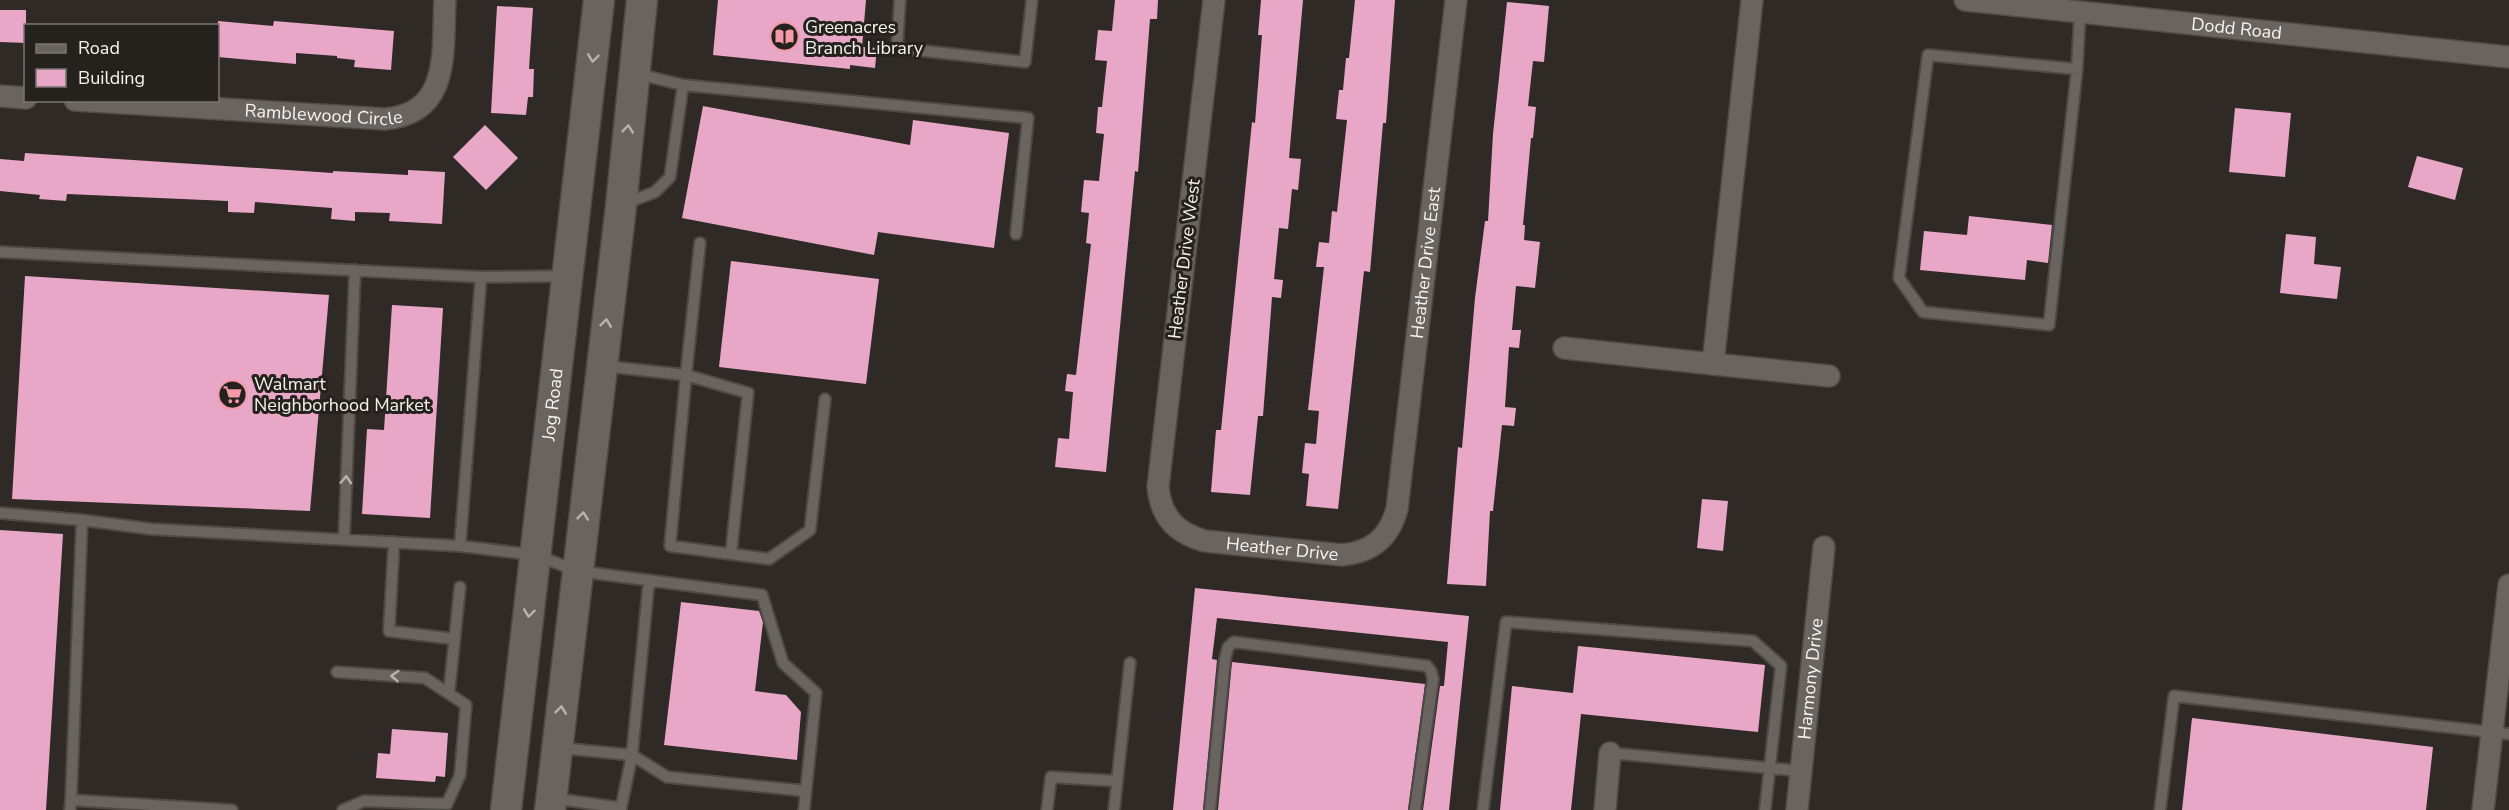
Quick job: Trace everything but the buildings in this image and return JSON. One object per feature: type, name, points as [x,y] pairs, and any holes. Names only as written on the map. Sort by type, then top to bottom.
[{"type":"main road","name":"Jog Road","points":[[506,810],[599,0]]},
{"type":"main road","points":[[551,804],[600,365],[621,206],[642,0]]},
{"type":"street","name":"Ramblewood Circle","points":[[108,102],[385,119],[401,118],[416,111],[428,101],[436,88],[441,72],[445,0]]},
{"type":"street","name":"Heather Drive West","points":[[1166,517],[1160,502],[1158,487],[1214,0]]},
{"type":"street","name":"Heather Drive East","points":[[1393,524],[1397,509],[1456,0]]},
{"type":"street","points":[[1713,364],[1752,0]]},
{"type":"street","name":"Dodd Road","points":[[1965,0],[2509,57]]},
{"type":"street","points":[[0,96],[24,98]]},
{"type":"street","points":[[1564,348],[1829,376]]},
{"type":"street","name":"Heather Drive","points":[[1166,517],[1177,529],[1191,537],[1205,541],[1342,555],[1358,553],[1372,547],[1385,537],[1393,524]]},
{"type":"street","name":"Harmony Drive","points":[[1797,810],[1824,547]]},
{"type":"street","points":[[2483,810],[2500,733],[2509,585]]},
{"type":"street","points":[[1605,810],[1610,753]]},
{"type":"lane","points":[[900,0],[897,48],[1025,62],[1032,0]]},
{"type":"lane","points":[[2077,69],[1928,55],[1899,278],[1923,312],[2049,325],[2077,69],[2080,12]]},
{"type":"lane","points":[[634,73],[683,85],[1028,118],[1017,234]]},
{"type":"lane","points":[[621,206],[655,192],[669,177],[683,85]]},
{"type":"lane","points":[[700,243],[670,546],[770,560],[810,530],[825,399]]},
{"type":"lane","points":[[0,252],[481,277],[568,276]]},
{"type":"lane","points":[[344,539],[356,270]]},
{"type":"lane","points":[[460,546],[481,277]]},
{"type":"lane","points":[[600,365],[686,375],[748,393],[730,554]]},
{"type":"lane","points":[[0,513],[151,529],[460,546],[536,555],[577,571],[762,595],[783,663],[816,693],[804,810]]},
{"type":"lane","points":[[82,520],[71,805],[232,810]]},
{"type":"lane","points":[[394,542],[389,632],[454,639]]},
{"type":"lane","points":[[551,804],[621,809],[632,755],[649,580]]},
{"type":"lane","points":[[449,693],[460,587]]},
{"type":"lane","points":[[1484,810],[1506,622],[1753,641],[1781,666],[1765,810]]},
{"type":"lane","points":[[1210,810],[1225,659],[1228,647],[1234,642],[1427,666],[1433,680],[1415,810]]},
{"type":"lane","points":[[1114,810],[1130,663]]},
{"type":"lane","points":[[337,672],[425,678],[466,705],[460,775],[447,804],[364,801],[343,810]]},
{"type":"lane","points":[[2160,810],[2174,696],[2500,733]]},
{"type":"lane","points":[[557,748],[632,755],[667,777],[806,791]]},
{"type":"lane","points":[[1610,753],[1801,771]]},
{"type":"lane","points":[[1047,810],[1051,777],[1117,781]]},
{"type":"place","name":"Greenacres Branch Library","points":[[784,37]]},
{"type":"place","name":"Walmart Neighborhood Market","points":[[233,394]]}]
